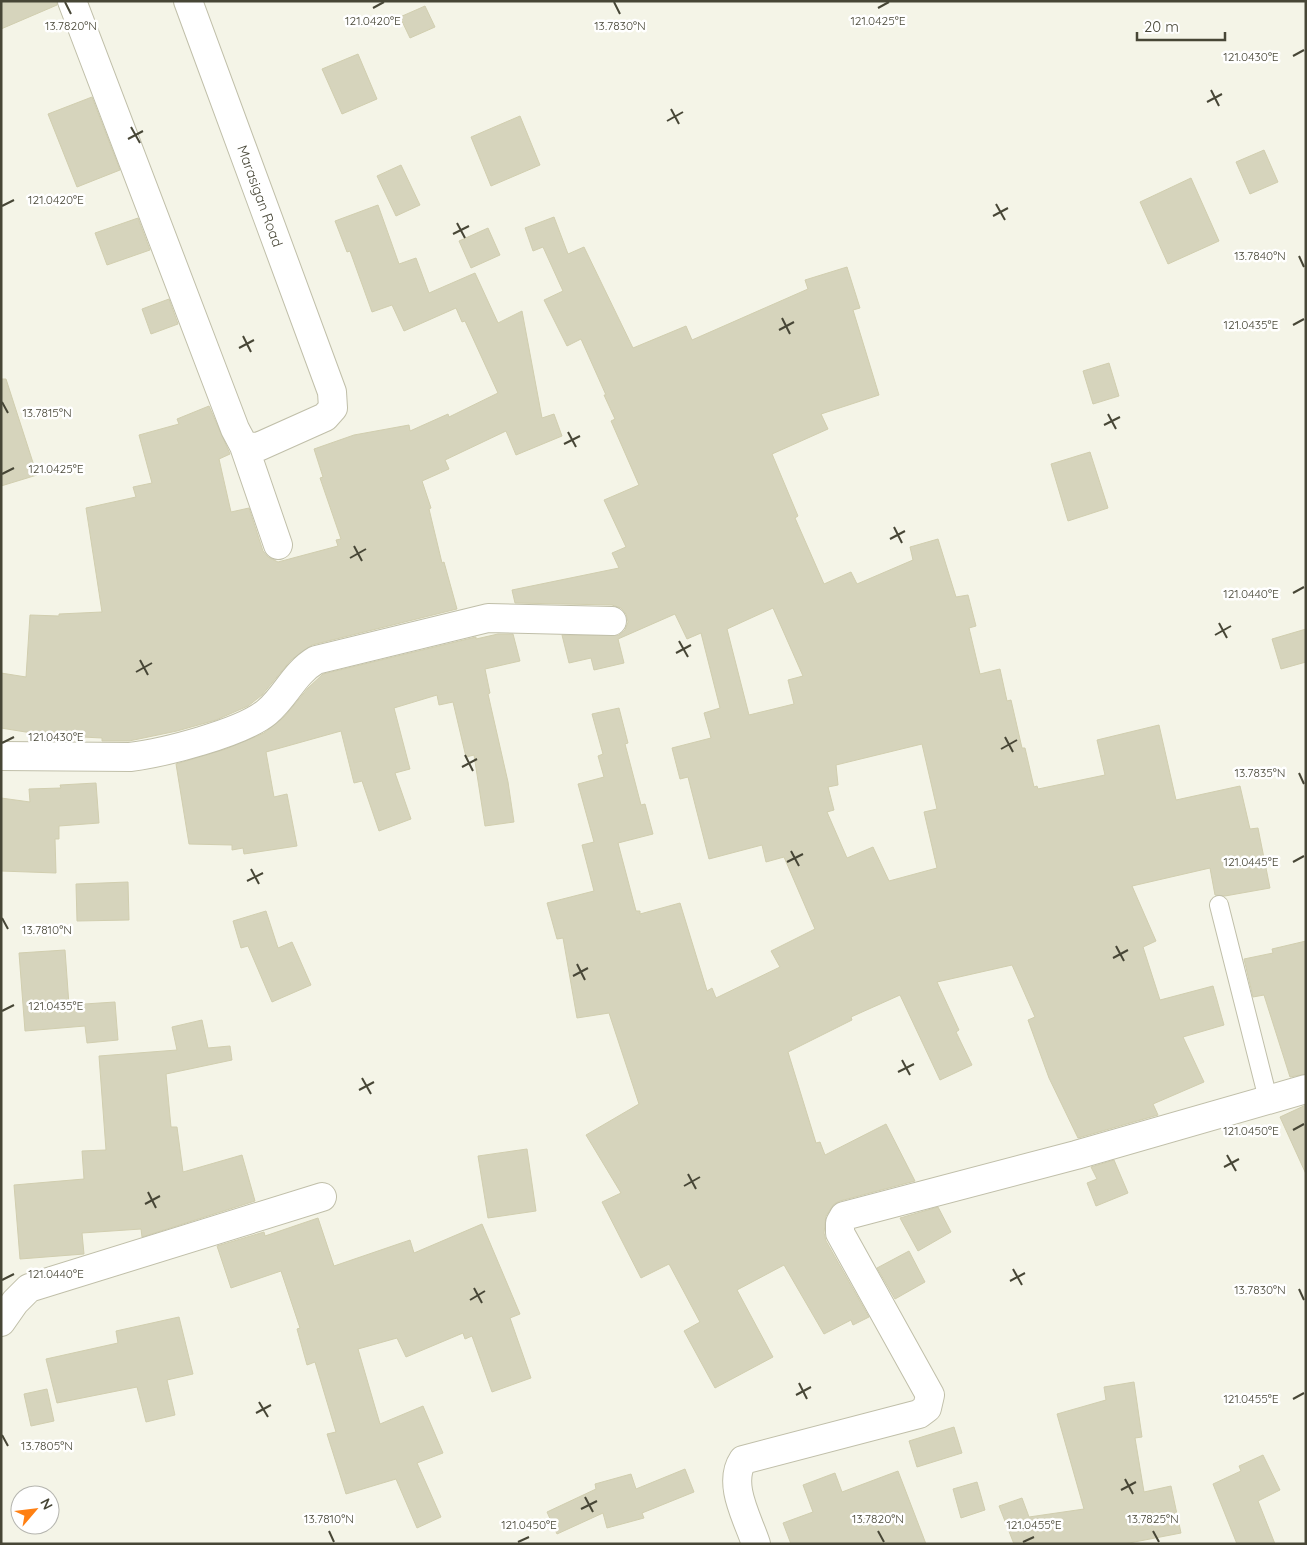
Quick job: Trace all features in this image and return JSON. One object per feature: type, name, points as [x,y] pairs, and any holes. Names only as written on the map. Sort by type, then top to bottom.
[{"type":"street","points":[[72,1],[212,369],[244,446],[278,544]]},
{"type":"street","name":"Marasigan Road","points":[[188,1],[332,392],[334,408],[325,417],[258,447],[244,446]]},
{"type":"street","points":[[1,756],[130,756],[150,754],[248,724],[267,712],[303,668],[316,660],[488,618],[612,621]]},
{"type":"street","points":[[756,1544],[736,1480],[737,1469],[743,1460],[919,1414],[927,1408],[930,1395],[840,1233],[840,1223],[844,1216],[1076,1155],[1306,1089]]},
{"type":"street","points":[[1,1322],[15,1302],[29,1288],[322,1197]]},
{"type":"lane","points":[[1219,905],[1268,1099]]},
{"type":"building","points":[[1,1],[57,1],[57,5],[1,29]]},
{"type":"building","points":[[425,6],[435,27],[410,38],[400,17]]},
{"type":"building","points":[[358,54],[377,99],[342,114],[322,69]]},
{"type":"building","points":[[92,97],[120,170],[77,187],[48,114]]},
{"type":"building","points":[[520,116],[540,165],[491,186],[471,137]]},
{"type":"building","points":[[1264,150],[1278,182],[1250,194],[1236,162]]},
{"type":"building","points":[[401,165],[420,205],[396,216],[377,176]]},
{"type":"building","points":[[1191,178],[1219,241],[1168,264],[1140,202]]},
{"type":"building","points":[[378,205],[399,264],[416,258],[429,293],[475,273],[498,323],[522,311],[542,418],[554,414],[562,436],[516,455],[506,431],[445,460],[449,469],[422,481],[431,508],[429,509],[442,563],[444,562],[457,609],[312,645],[291,660],[262,695],[248,706],[216,720],[177,731],[129,741],[102,741],[102,738],[44,735],[1,728],[1,673],[26,677],[30,615],[59,616],[59,614],[102,612],[86,508],[136,497],[133,487],[152,483],[139,435],[179,424],[177,419],[209,406],[230,454],[219,459],[231,512],[249,508],[263,551],[268,557],[278,562],[338,546],[336,540],[341,539],[320,478],[323,477],[314,449],[354,435],[409,425],[410,431],[448,414],[449,417],[498,393],[465,321],[462,322],[456,308],[404,331],[392,305],[372,312],[350,251],[347,252],[335,221]]},
{"type":"building","points":[[554,217],[568,254],[584,247],[633,348],[686,326],[692,340],[808,289],[805,280],[847,267],[860,308],[853,310],[879,395],[821,414],[828,429],[772,454],[798,516],[795,518],[824,584],[851,572],[857,584],[913,560],[910,547],[938,539],[956,597],[968,595],[976,626],[969,628],[980,674],[1000,669],[1007,701],[1011,700],[1022,748],[1025,748],[1034,787],[1037,786],[1038,789],[1105,775],[1097,740],[1159,725],[1176,800],[1240,786],[1250,829],[1258,828],[1270,888],[1225,896],[1215,895],[1210,868],[1132,886],[1156,941],[1143,947],[1160,1000],[1213,986],[1224,1025],[1183,1037],[1204,1082],[1153,1104],[1158,1115],[1078,1138],[1049,1078],[1028,1020],[1035,1017],[1012,965],[937,982],[959,1030],[956,1032],[972,1065],[940,1080],[900,995],[851,1017],[852,1020],[788,1052],[816,1143],[820,1142],[825,1155],[886,1124],[915,1181],[840,1201],[834,1204],[826,1216],[824,1233],[826,1241],[869,1317],[853,1325],[851,1320],[824,1334],[784,1265],[737,1290],[773,1357],[715,1388],[684,1331],[700,1322],[669,1264],[641,1278],[602,1202],[621,1193],[586,1135],[639,1104],[609,1013],[577,1018],[563,938],[557,939],[547,903],[594,891],[582,845],[594,842],[578,784],[604,777],[598,756],[603,754],[592,714],[619,708],[628,743],[625,744],[641,805],[645,804],[653,834],[618,843],[636,911],[640,911],[640,914],[680,903],[707,991],[712,988],[716,998],[780,967],[771,951],[815,929],[784,857],[766,862],[762,845],[709,859],[688,777],[680,779],[672,748],[711,738],[704,713],[720,708],[701,633],[687,639],[675,614],[618,639],[624,663],[594,670],[591,658],[569,663],[562,635],[619,635],[625,630],[628,622],[626,614],[621,608],[612,605],[515,603],[512,590],[619,568],[612,553],[626,547],[604,500],[639,485],[611,421],[615,419],[604,395],[606,395],[581,339],[567,346],[544,300],[563,291],[543,247],[533,251],[525,228]],"holes":[[[773,608],[803,676],[788,680],[794,704],[749,715],[727,629]],[[922,744],[937,809],[924,812],[937,868],[889,881],[873,847],[847,858],[827,812],[834,810],[828,787],[838,785],[836,765]]]},
{"type":"building","points":[[138,218],[150,250],[107,265],[95,233]]},
{"type":"building","points":[[488,228],[500,255],[471,268],[459,241]]},
{"type":"building","points":[[169,299],[178,324],[151,334],[142,309]]},
{"type":"building","points":[[1109,363],[1119,396],[1093,404],[1083,371]]},
{"type":"building","points":[[1,379],[6,379],[37,475],[1,486]]},
{"type":"building","points":[[1090,452],[1108,508],[1068,521],[1051,464]]},
{"type":"building","points":[[1306,629],[1306,662],[1281,669],[1272,639]]},
{"type":"building","points":[[498,634],[513,634],[520,661],[485,669],[490,693],[488,694],[508,782],[514,822],[485,826],[474,755],[466,757],[453,702],[439,705],[437,695],[394,708],[410,769],[395,773],[411,819],[379,831],[362,781],[354,783],[341,731],[266,752],[274,797],[287,794],[297,846],[244,854],[243,848],[232,850],[232,845],[189,844],[176,764],[226,749],[264,733],[284,717],[308,688],[323,674],[476,637],[476,639]]},
{"type":"building","points":[[96,783],[99,823],[59,826],[59,839],[55,839],[56,873],[1,871],[1,798],[30,802],[29,789],[61,788],[60,785]]},
{"type":"building","points":[[128,882],[129,920],[77,921],[76,884]]},
{"type":"building","points":[[266,911],[278,948],[292,942],[311,985],[272,1002],[248,946],[241,948],[233,921]]},
{"type":"building","points":[[1306,941],[1306,1074],[1290,1077],[1264,995],[1253,997],[1244,959],[1273,953],[1272,949]]},
{"type":"building","points":[[65,950],[69,1005],[115,1002],[118,1040],[87,1043],[85,1026],[25,1031],[19,953]]},
{"type":"building","points":[[202,1020],[208,1048],[230,1046],[232,1060],[166,1074],[171,1127],[177,1127],[183,1172],[242,1155],[255,1201],[142,1237],[141,1229],[82,1233],[84,1254],[20,1259],[14,1185],[84,1179],[82,1151],[106,1150],[99,1056],[177,1050],[172,1027]]},
{"type":"building","points":[[1306,1105],[1306,1174],[1280,1117]]},
{"type":"building","points":[[527,1149],[536,1211],[488,1218],[478,1156]]},
{"type":"building","points":[[1114,1160],[1128,1193],[1096,1206],[1087,1183],[1097,1179],[1091,1167]]},
{"type":"building","points":[[938,1207],[951,1232],[918,1251],[900,1218]]},
{"type":"building","points":[[318,1218],[334,1266],[410,1240],[414,1253],[482,1224],[520,1314],[510,1318],[531,1378],[492,1392],[472,1336],[465,1339],[463,1333],[406,1357],[397,1338],[358,1349],[380,1424],[423,1406],[443,1453],[417,1463],[441,1517],[417,1528],[396,1479],[346,1494],[327,1434],[336,1432],[315,1362],[307,1365],[297,1329],[300,1328],[281,1271],[231,1288],[217,1246],[264,1232],[265,1236]]},
{"type":"building","points":[[909,1251],[925,1282],[895,1299],[877,1268]]},
{"type":"building","points":[[179,1317],[193,1374],[167,1380],[175,1415],[146,1422],[137,1387],[57,1403],[46,1359],[118,1343],[116,1331]]},
{"type":"building","points":[[1134,1382],[1142,1437],[1135,1438],[1144,1492],[1171,1486],[1181,1533],[1124,1544],[1014,1544],[999,1506],[1022,1498],[1029,1517],[1084,1509],[1057,1414],[1106,1400],[1104,1387]]},
{"type":"building","points":[[47,1389],[54,1421],[31,1426],[24,1394]]},
{"type":"building","points":[[954,1427],[962,1453],[917,1467],[909,1441]]},
{"type":"building","points":[[1263,1455],[1280,1490],[1258,1501],[1275,1544],[1237,1544],[1213,1484],[1241,1471],[1239,1466]]},
{"type":"building","points":[[685,1469],[694,1492],[642,1513],[644,1518],[607,1528],[603,1513],[557,1534],[547,1512],[596,1489],[595,1484],[631,1474],[636,1489]]},
{"type":"building","points":[[898,1471],[926,1544],[791,1544],[783,1523],[813,1512],[803,1485],[835,1473],[842,1492]]},
{"type":"building","points":[[977,1482],[985,1510],[961,1518],[953,1489]]}]
